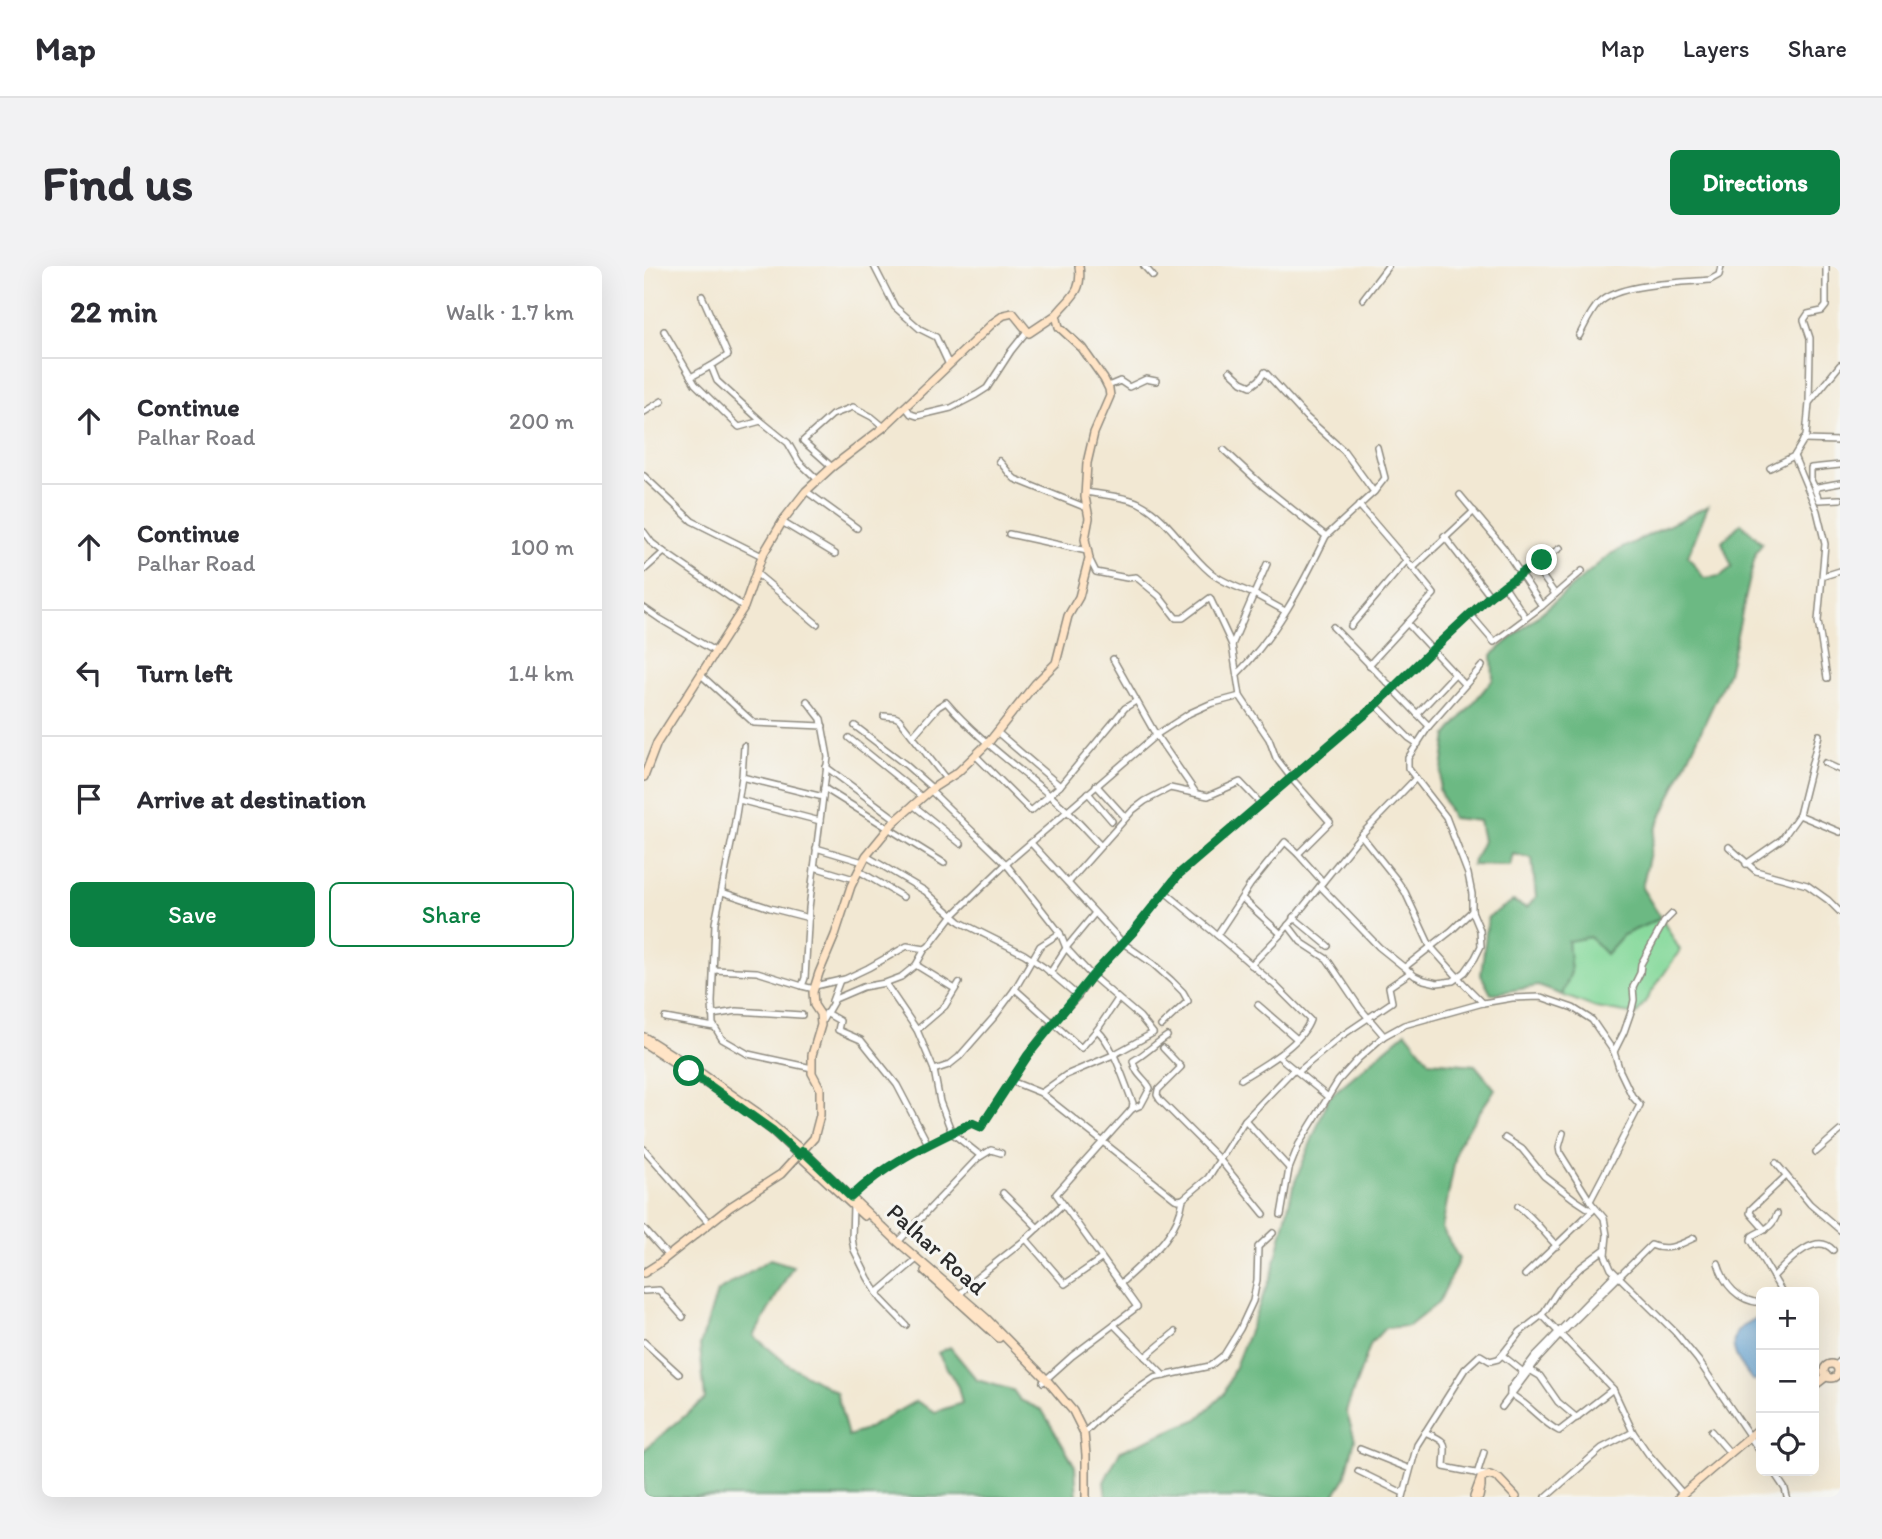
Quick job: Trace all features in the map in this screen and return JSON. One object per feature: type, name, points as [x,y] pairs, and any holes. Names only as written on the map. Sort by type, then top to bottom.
[{"type":"street","points":[[874,266],[880,270],[895,307],[920,329],[936,337],[949,365]]},
{"type":"street","points":[[644,778],[657,743],[744,607],[762,556],[782,522],[806,491],[884,427],[994,322],[1013,313],[1029,333],[1056,315],[1076,293],[1081,281],[1079,266]]},
{"type":"street","points":[[1144,266],[1153,276]]},
{"type":"street","points":[[1363,299],[1388,266]]},
{"type":"street","points":[[1579,336],[1592,312],[1600,302],[1611,295],[1630,288],[1710,280],[1719,275],[1721,266]]},
{"type":"street","points":[[1770,468],[1794,456],[1805,436],[1809,403],[1810,338],[1804,320],[1808,314],[1822,311],[1826,306],[1826,266]]},
{"type":"street","points":[[691,377],[728,355],[702,296]]},
{"type":"street","points":[[1056,315],[1059,327],[1087,354],[1108,386],[1110,396],[1094,433],[1087,464],[1088,519],[1085,539],[1096,572],[1127,578],[1136,577],[1159,596],[1176,618],[1183,618],[1210,598],[1232,645],[1240,696],[1269,739],[1276,758],[1331,822],[1298,855]]},
{"type":"street","points":[[664,331],[695,384],[739,427],[761,421]]},
{"type":"street","points":[[905,407],[917,416],[951,408],[976,395],[987,388],[1027,331]]},
{"type":"street","points":[[1809,403],[1840,365]]},
{"type":"street","points":[[711,366],[717,381],[788,443],[799,463],[818,480]]},
{"type":"street","points":[[1230,371],[1251,386],[1265,372],[1306,417],[1344,451],[1374,492]]},
{"type":"street","points":[[1108,386],[1120,382],[1129,387],[1146,379],[1156,381]]},
{"type":"street","points":[[644,412],[662,401]]},
{"type":"street","points":[[832,467],[803,441],[832,415],[853,407],[884,427]]},
{"type":"street","points":[[1803,440],[1840,441]]},
{"type":"street","points":[[1237,674],[1274,631],[1326,536],[1374,492],[1385,478],[1377,447]]},
{"type":"street","points":[[1224,450],[1263,486],[1326,536]]},
{"type":"street","points":[[1794,456],[1816,511],[1825,544],[1818,621],[1827,678]]},
{"type":"street","points":[[999,461],[1015,479],[1087,508]]},
{"type":"street","points":[[1840,466],[1811,468],[1811,480],[1817,498],[1840,499]]},
{"type":"street","points":[[644,476],[692,522],[762,556]]},
{"type":"street","points":[[1815,488],[1840,483]]},
{"type":"street","points":[[806,491],[858,528]]},
{"type":"street","points":[[1086,492],[1135,501],[1147,508],[1211,573],[1285,611]]},
{"type":"street","points":[[1460,495],[1513,561],[1542,606]]},
{"type":"street","points":[[1359,505],[1434,594],[1368,665]]},
{"type":"street","points":[[1413,568],[1474,511]]},
{"type":"street","points":[[782,522],[835,554]]},
{"type":"street","points":[[644,532],[664,552],[744,607]]},
{"type":"street","points":[[1009,534],[1088,554]]},
{"type":"street","points":[[1444,537],[1490,596]]},
{"type":"street","points":[[851,1197],[869,1180],[898,1160],[972,1123],[981,1127],[1028,1055],[1179,874],[1393,690],[1490,596],[1560,548]]},
{"type":"street","points":[[644,570],[664,552]]},
{"type":"street","points":[[821,1023],[820,1014],[814,1005],[815,988],[854,879],[864,859],[888,829],[913,805],[931,789],[958,772],[987,744],[1035,684],[1056,663],[1069,616],[1079,597],[1088,554]]},
{"type":"street","points":[[1351,626],[1407,560]]},
{"type":"street","points":[[1232,645],[1267,564]]},
{"type":"street","points":[[1535,566],[1555,594]]},
{"type":"street","points":[[1470,614],[1494,642],[1542,606],[1582,571]]},
{"type":"street","points":[[1824,576],[1840,571]]},
{"type":"street","points":[[756,573],[817,624]]},
{"type":"street","points":[[1504,585],[1526,618]]},
{"type":"street","points":[[644,608],[716,652]]},
{"type":"street","points":[[1407,623],[1464,684]]},
{"type":"street","points":[[1333,627],[1429,726]]},
{"type":"street","points":[[1113,659],[1156,735],[1196,793]]},
{"type":"street","points":[[1218,936],[1242,898],[1285,842],[1379,947],[1424,980],[1437,983],[1452,982],[1458,978],[1475,958],[1481,946],[1480,930],[1472,911],[1468,874],[1449,823],[1407,763],[1429,726],[1482,666]]},
{"type":"street","points":[[1417,715],[1455,674]]},
{"type":"street","points":[[701,675],[754,723],[823,726]]},
{"type":"street","points":[[644,1273],[730,1207],[781,1174],[814,1138],[820,1115],[820,1088],[812,1073],[812,1055],[821,1023],[835,999],[845,993],[901,977],[916,965],[925,949],[952,916],[1006,864],[1156,735],[1190,713],[1240,696]]},
{"type":"street","points":[[802,986],[805,978],[808,908],[828,757],[821,719],[807,701]]},
{"type":"street","points":[[975,755],[1031,811],[1060,786],[1125,708],[1136,701]]},
{"type":"street","points":[[913,736],[938,707],[946,702],[987,744],[1067,811],[1100,845]]},
{"type":"street","points":[[1376,705],[1418,744]]},
{"type":"street","points":[[884,716],[895,717],[946,779]]},
{"type":"street","points":[[855,726],[906,765],[1006,864],[1060,933],[1066,947],[1092,976],[1140,1017],[1153,1033],[1113,1055],[1066,1075],[1041,1093]]},
{"type":"street","points":[[997,732],[1060,786]]},
{"type":"street","points":[[1746,864],[1782,839],[1799,815],[1819,735]]},
{"type":"street","points":[[849,738],[922,797]]},
{"type":"street","points":[[744,746],[739,800],[715,923],[712,1014],[714,1027],[722,1039],[748,1054],[812,1068]]},
{"type":"street","points":[[1825,763],[1840,770]]},
{"type":"street","points":[[827,767],[897,820]]},
{"type":"street","points":[[742,777],[823,797]]},
{"type":"street","points":[[1251,965],[1281,934],[1361,835],[1416,778]]},
{"type":"street","points":[[1068,883],[1125,817],[1145,801],[1170,788],[1208,796],[1240,782],[1261,804]]},
{"type":"street","points":[[1096,785],[1125,817]]},
{"type":"street","points":[[824,788],[944,863]]},
{"type":"street","points":[[1088,793],[1112,821]]},
{"type":"street","points":[[739,800],[820,821]]},
{"type":"street","points":[[913,805],[961,844]]},
{"type":"street","points":[[1799,815],[1840,832]]},
{"type":"street","points":[[1361,835],[1405,892],[1430,947],[1483,1003]]},
{"type":"street","points":[[1031,843],[1123,943],[1177,985],[1188,1001],[1161,1026]]},
{"type":"street","points":[[1729,847],[1760,874],[1807,885],[1840,912]]},
{"type":"street","points":[[816,848],[864,859],[925,891],[952,916],[1031,959],[1078,996]]},
{"type":"street","points":[[814,867],[854,879]]},
{"type":"street","points":[[859,871],[903,897]]},
{"type":"street","points":[[722,891],[809,918]]},
{"type":"street","points":[[1165,892],[1276,986],[1310,1020],[1310,1024],[1278,1055],[1241,1079]]},
{"type":"street","points":[[1242,898],[1281,934]]},
{"type":"street","points":[[1405,967],[1472,911]]},
{"type":"street","points":[[1050,973],[1066,947],[1095,913]]},
{"type":"street","points":[[1614,1052],[1632,1009],[1633,988],[1643,960],[1664,922],[1672,914]]},
{"type":"street","points":[[1293,918],[1328,946]]},
{"type":"street","points":[[1288,925],[1301,942],[1328,959],[1345,988],[1384,1036]]},
{"type":"street","points":[[934,1070],[959,1058],[1015,989],[1040,946],[1060,933]]},
{"type":"street","points":[[714,970],[757,972],[815,988],[868,968],[907,946],[925,949]]},
{"type":"street","points":[[916,965],[955,989]]},
{"type":"street","points":[[1120,1284],[1162,1245],[1178,1220],[1183,1199],[1208,1178],[1245,1120],[1296,1070],[1392,1002],[1389,987],[1411,972]]},
{"type":"street","points":[[826,1014],[840,980]]},
{"type":"street","points":[[885,983],[917,1030],[934,1070],[940,1102],[952,1133],[981,1156]]},
{"type":"street","points":[[917,1030],[945,1006],[959,983]]},
{"type":"street","points":[[1015,989],[1081,1048],[1118,999]]},
{"type":"street","points":[[1281,1215],[1289,1168],[1298,1144],[1338,1081],[1358,1059],[1384,1036],[1404,1025],[1483,1003],[1512,998],[1541,997],[1573,1008],[1592,1020],[1614,1052],[1632,1096],[1640,1105],[1590,1201]]},
{"type":"street","points":[[1258,1005],[1297,1038]]},
{"type":"street","points":[[712,1014],[737,1011],[802,1015]]},
{"type":"street","points":[[826,1014],[840,1021],[838,1030],[861,1040],[890,1076],[928,1144]]},
{"type":"street","points":[[665,1018],[714,1027]]},
{"type":"street","points":[[1097,1030],[1113,1055],[1133,1103],[1132,1109]]},
{"type":"street","name":"Palhar Road","points":[[644,1037],[704,1074],[757,1112],[1045,1381]]},
{"type":"street","points":[[1045,1381],[1079,1350],[1137,1307],[1056,1194],[1132,1109],[1141,1105],[1150,1088],[1139,1076],[1133,1061],[1167,1037]]},
{"type":"street","name":"Palhar Road","points":[[644,1043],[732,1100],[801,1153],[853,1206],[960,1294],[1073,1411],[1082,1433]]},
{"type":"street","points":[[1163,1048],[1181,1068],[1158,1090],[1160,1100],[1220,1160],[1265,1213]]},
{"type":"street","points":[[1278,1055],[1328,1097]]},
{"type":"street","points":[[1011,1081],[1041,1093],[1175,1199],[1183,1199]]},
{"type":"street","points":[[1245,1120],[1289,1168]]},
{"type":"street","points":[[1816,1152],[1840,1131]]},
{"type":"street","points":[[1563,1133],[1560,1153],[1594,1210]]},
{"type":"street","points":[[1506,1138],[1522,1149],[1544,1176],[1604,1218],[1607,1263],[1675,1332],[1698,1360],[1756,1444]]},
{"type":"street","points":[[644,1149],[710,1224]]},
{"type":"street","points":[[898,1242],[981,1156],[991,1150],[1001,1153]]},
{"type":"street","points":[[1776,1163],[1810,1204],[1840,1230]]},
{"type":"street","points":[[1765,1230],[1750,1213],[1751,1209],[1786,1176]]},
{"type":"street","points":[[1003,1193],[1038,1228]]},
{"type":"street","points":[[960,1294],[1062,1205]]},
{"type":"street","points":[[853,1206],[852,1238],[855,1250],[877,1293],[906,1325]]},
{"type":"street","points":[[1518,1206],[1531,1216],[1556,1246]]},
{"type":"street","points":[[1525,1275],[1594,1210]]},
{"type":"street","points":[[1777,1214],[1775,1221],[1765,1230],[1755,1233],[1751,1240],[1779,1287]]},
{"type":"street","points":[[644,1229],[668,1256]]},
{"type":"street","points":[[1084,1497],[1086,1455],[1082,1433],[1110,1408],[1154,1378],[1210,1366],[1224,1354],[1253,1301],[1258,1247],[1273,1233]]},
{"type":"street","points":[[1502,1407],[1514,1392],[1526,1369],[1616,1275],[1651,1245],[1662,1249],[1672,1248],[1694,1238]]},
{"type":"street","points":[[1026,1239],[1065,1284],[1101,1259]]},
{"type":"street","points":[[1773,1277],[1808,1247],[1822,1243],[1833,1250]]},
{"type":"street","points":[[1358,1471],[1404,1494],[1417,1445],[1465,1369],[1480,1354],[1490,1361],[1498,1359],[1520,1332],[1542,1315],[1559,1289],[1605,1249]]},
{"type":"street","points":[[877,1293],[916,1260]]},
{"type":"street","points":[[1718,1263],[1729,1287],[1736,1295],[1756,1303]]},
{"type":"street","points":[[644,1291],[659,1290],[683,1317]]},
{"type":"street","points":[[1542,1315],[1613,1389],[1633,1432],[1681,1495],[1756,1432]]},
{"type":"street","points":[[1114,1325],[1164,1376]]},
{"type":"street","points":[[1145,1357],[1175,1332]]},
{"type":"street","points":[[644,1342],[678,1374]]},
{"type":"street","points":[[1502,1355],[1540,1376],[1558,1402],[1577,1418]]},
{"type":"street","points":[[1819,1382],[1827,1376],[1839,1376],[1838,1363],[1826,1366],[1827,1376]]},
{"type":"street","points":[[1510,1394],[1559,1431],[1613,1389]]},
{"type":"street","points":[[1711,1431],[1730,1453]]},
{"type":"street","points":[[1425,1432],[1443,1442],[1446,1447],[1444,1467],[1499,1479],[1516,1497]]},
{"type":"street","points":[[1546,1497],[1602,1448],[1633,1432]]},
{"type":"street","points":[[1360,1449],[1410,1469]]},
{"type":"street","points":[[1474,1497],[1481,1476],[1484,1452]]},
{"type":"street","points":[[1479,1497],[1481,1476]]},
{"type":"street","points":[[1776,1476],[1787,1497]]},
{"type":"green space","points":[[1708,506],[1688,556],[1704,578],[1720,576],[1732,567],[1722,542],[1741,523],[1762,543],[1756,552],[1728,673],[1655,830],[1642,888],[1661,918],[1623,935],[1606,954],[1590,937],[1568,941],[1571,972],[1562,995],[1538,986],[1491,994],[1481,975],[1488,917],[1513,901],[1527,908],[1536,897],[1532,858],[1513,854],[1510,866],[1472,865],[1483,841],[1479,821],[1452,818],[1439,790],[1447,735],[1493,679],[1492,655],[1610,554]]},
{"type":"green space","points":[[1661,918],[1680,950],[1636,1015],[1596,1008],[1562,995],[1571,972],[1568,941],[1590,937],[1606,954],[1623,935]]},
{"type":"green space","points":[[1406,1032],[1429,1061],[1475,1065],[1495,1089],[1458,1144],[1442,1228],[1459,1259],[1439,1302],[1409,1326],[1385,1328],[1371,1343],[1346,1411],[1355,1439],[1345,1478],[1333,1497],[1106,1497],[1104,1482],[1120,1451],[1198,1419],[1224,1394],[1273,1271],[1293,1187],[1329,1097]]},
{"type":"green space","points":[[770,1259],[793,1266],[754,1336],[787,1364],[836,1392],[848,1436],[863,1431],[916,1401],[935,1412],[962,1403],[958,1387],[938,1353],[950,1347],[977,1380],[1013,1390],[1020,1400],[1042,1410],[1075,1466],[1077,1497],[644,1497],[644,1450],[705,1399],[700,1346],[717,1292]]},
{"type":"water","points":[[1756,1318],[1756,1380],[1752,1380],[1740,1364],[1733,1345],[1737,1332]]},
{"type":"route","points":[[689,1071],[773,1131],[799,1155],[803,1151],[851,1197],[869,1180],[898,1160],[972,1123],[981,1127],[1028,1055],[1179,874],[1393,690],[1490,596],[1542,560]]}]
